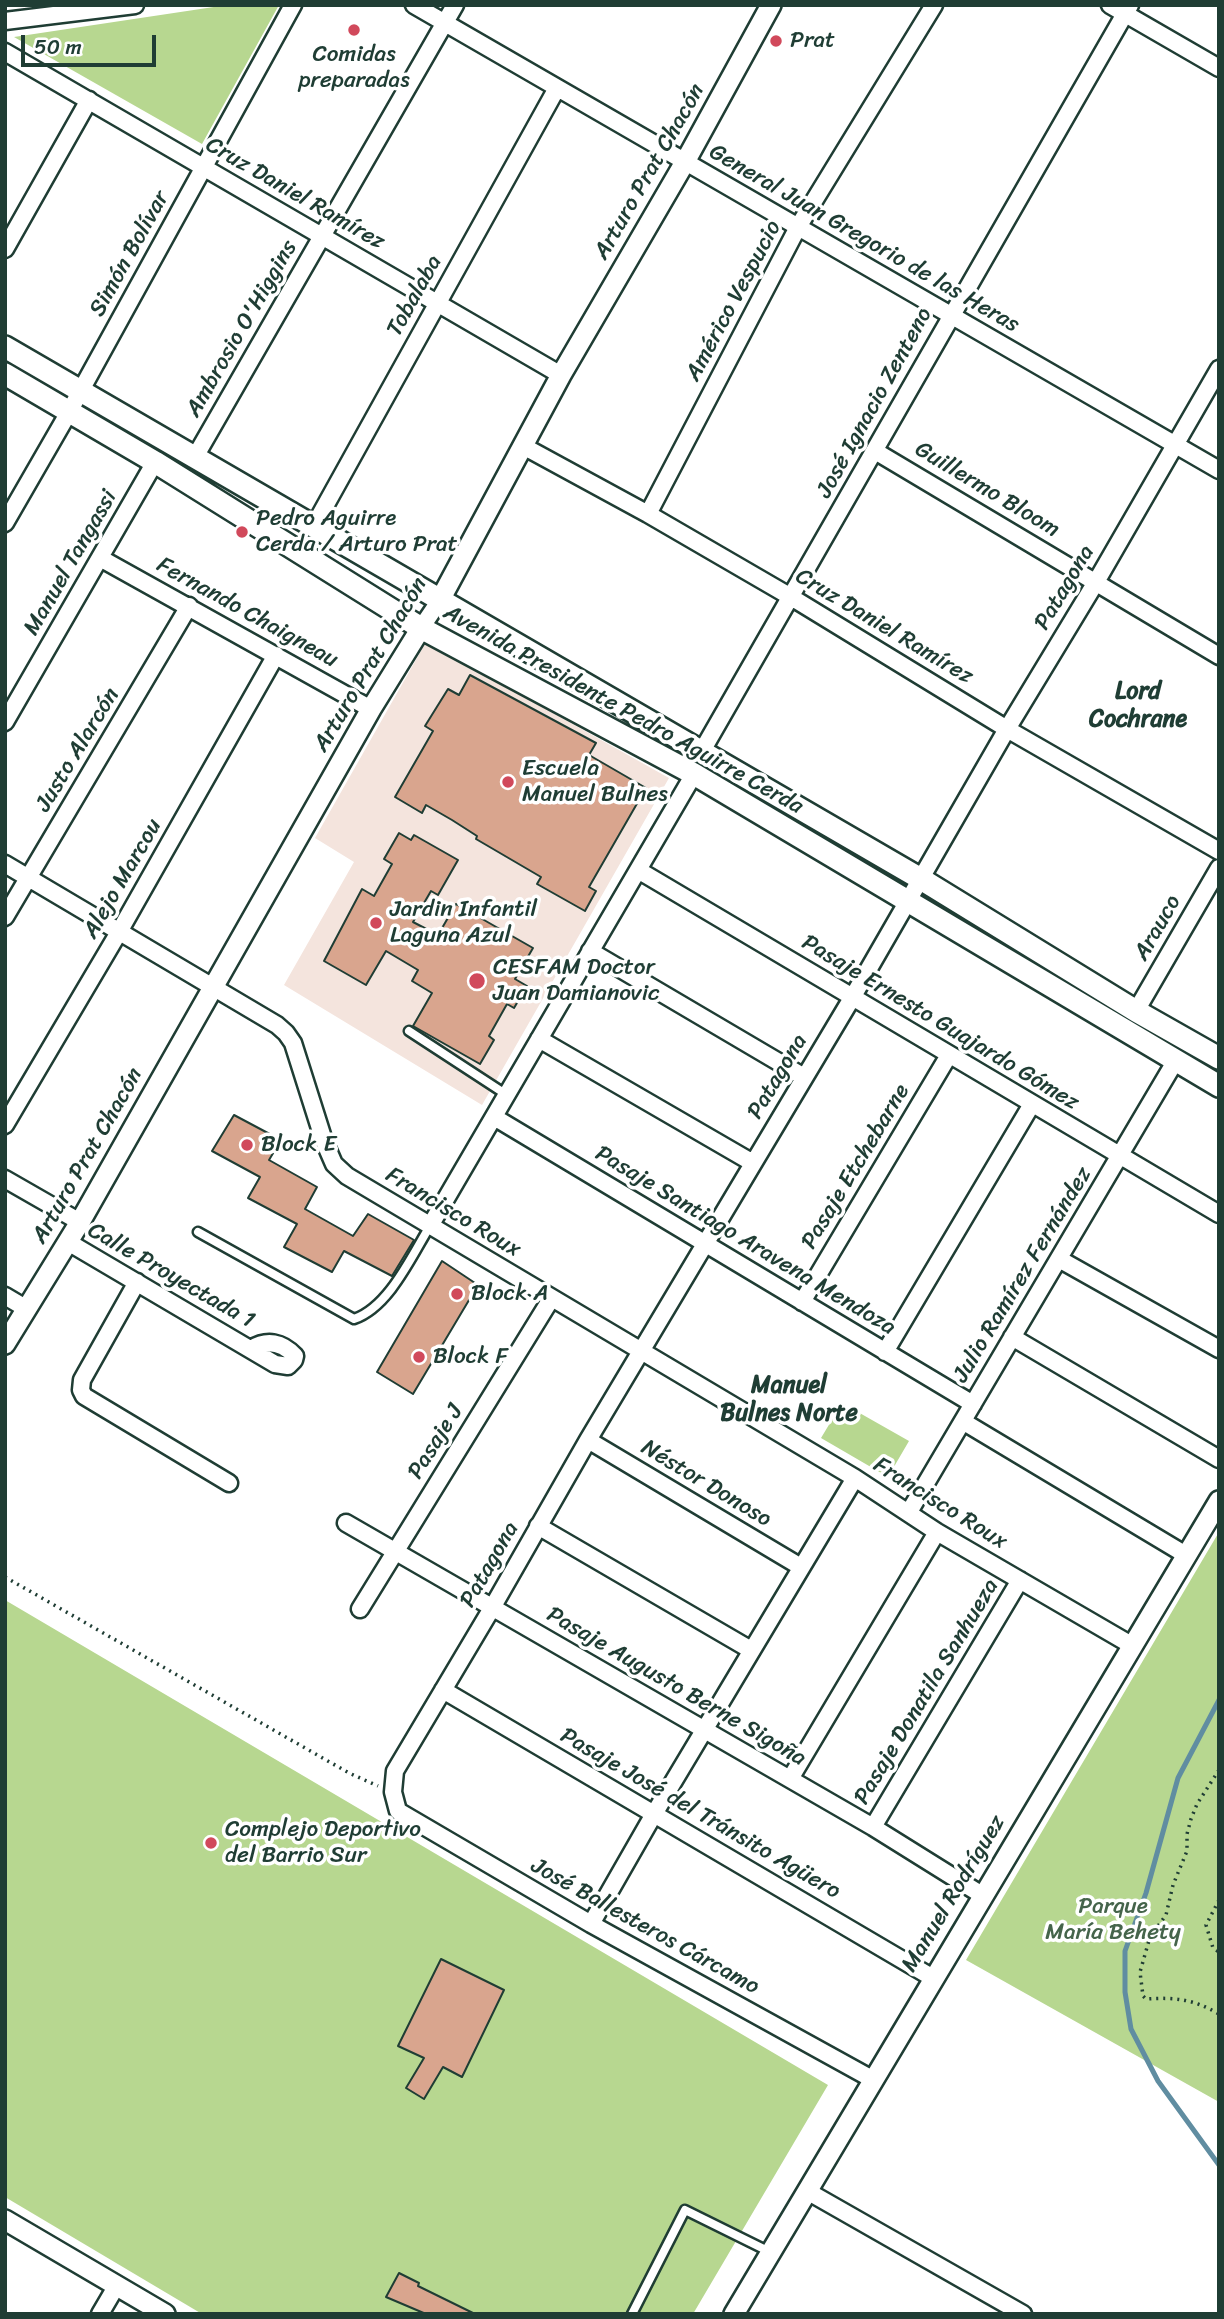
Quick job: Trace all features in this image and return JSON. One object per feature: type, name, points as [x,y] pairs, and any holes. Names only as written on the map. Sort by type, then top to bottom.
[{"type":"main road","name":"Avenida Presidente Pedro Aguirre Cerda","points":[[5,347],[921,879],[1136,1011],[1219,1058]]},
{"type":"main road","name":"Avenida Presidente Pedro Aguirre Cerda","points":[[5,374],[155,462],[421,628],[694,774],[1219,1086]]},
{"type":"main road","points":[[694,774],[702,751]]},
{"type":"street","points":[[5,21],[135,5]]},
{"type":"street","name":"Simón Bolívar","points":[[5,523],[10,502],[69,412],[293,5]]},
{"type":"street","name":"General Juan Gregorio de las Heras","points":[[414,5],[1219,470]]},
{"type":"street","name":"Ambrosio O'Higgins","points":[[195,457],[455,5]]},
{"type":"street","name":"Arturo Prat Chacón","points":[[5,1345],[80,1222],[371,709],[440,600],[561,375],[685,162],[771,5]]},
{"type":"street","name":"Américo Vespucio","points":[[648,514],[798,227],[934,5]]},
{"type":"street","points":[[1110,5],[1127,9],[1219,68]]},
{"type":"street","name":"José Ignacio Zenteno","points":[[702,751],[1127,9]]},
{"type":"street","name":"Cruz Daniel Ramírez","points":[[5,52],[561,375]]},
{"type":"street","name":"Tobalaba","points":[[314,526],[557,88]]},
{"type":"street","points":[[5,249],[89,100]]},
{"type":"street","name":"Patagona","points":[[393,1792],[395,1771],[588,1440],[852,998],[1219,369]]},
{"type":"street","name":"Cruz Daniel Ramírez","points":[[523,446],[648,514],[791,597],[1007,729],[1219,851]]},
{"type":"street","name":"Guillermo Bloom","points":[[875,450],[1219,656]]},
{"type":"street","name":"Manuel Tangassi","points":[[5,722],[155,462]]},
{"type":"street","name":"Fernando Chaigneau","points":[[100,558],[371,709]]},
{"type":"street","name":"Justo Alarcón","points":[[5,917],[189,606]]},
{"type":"street","name":"Alejo Marcou","points":[[5,1125],[119,932],[276,654]]},
{"type":"street","points":[[430,1226],[694,774]]},
{"type":"street","name":"Francisco Roux","points":[[5,864],[277,1025],[286,1033],[293,1043],[316,1121],[334,1164],[346,1176],[855,1478],[937,1532],[1133,1646]]},
{"type":"street","name":"Arauco","points":[[1136,1011],[1219,869]]},
{"type":"street","name":"Pasaje Ernesto Guajardo Gómez","points":[[638,870],[1219,1214]]},
{"type":"street","points":[[590,951],[804,1077]]},
{"type":"street","points":[[539,1039],[753,1163]]},
{"type":"street","name":"Pasaje Etchebarne","points":[[802,1302],[949,1055]]},
{"type":"street","name":"Julio Ramírez Fernández","points":[[909,1512],[1177,1060]]},
{"type":"street","points":[[885,1352],[1032,1104]]},
{"type":"street","name":"Pasaje Santiago Aravena Mendoza","points":[[494,1117],[973,1404]]},
{"type":"street","points":[[5,1179],[80,1222]]},
{"type":"street","name":"Calle Proyectada 1","points":[[68,1242],[251,1349]]},
{"type":"street","points":[[1059,1259],[1219,1349]]},
{"type":"street","points":[[137,1282],[82,1380],[81,1390],[84,1396],[229,1483]]},
{"type":"street","points":[[5,1296],[27,1308]]},
{"type":"street","name":"Pasaje J","points":[[360,1609],[551,1299]]},
{"type":"street","points":[[1012,1337],[1219,1459]]},
{"type":"street","points":[[964,1422],[1186,1555]]},
{"type":"street","name":"Néstor Donoso","points":[[588,1440],[801,1567]]},
{"type":"street","points":[[591,1924],[855,1478]]},
{"type":"street","name":"Manuel Rodríguez","points":[[734,2314],[1219,1501]]},
{"type":"street","name":"Pasaje Augusto Berne Sigoña","points":[[346,1523],[873,1827],[982,1895]]},
{"type":"street","points":[[538,1526],[751,1650]]},
{"type":"street","points":[[790,1779],[937,1532]]},
{"type":"street","name":"Pasaje Donatila Sanhueza","points":[[873,1827],[1020,1580]]},
{"type":"street","name":"Pasaje José del Tránsito Agüero","points":[[443,1690],[933,1978]]},
{"type":"street","name":"José Ballesteros Cárcamo","points":[[393,1792],[398,1811],[591,1924],[872,2079]]},
{"type":"street","points":[[807,2190],[1023,2314]]},
{"type":"street","points":[[5,2220],[165,2314]]},
{"type":"street","points":[[100,2314],[117,2286]]},
{"type":"lane","points":[[409,1031],[507,1095]]},
{"type":"lane","points":[[198,1232],[354,1319],[364,1316],[381,1303],[430,1226]]},
{"type":"lane","points":[[632,2314],[685,2210],[770,2252]]},
{"type":"path","points":[[5,1577],[349,1773],[393,1792]]},
{"type":"path","points":[[1219,1770],[1197,1804],[1191,1819],[1187,1834],[1187,1851],[1173,1885],[1166,1914],[1150,1937],[1140,1972],[1143,1996],[1146,1999],[1174,1997],[1190,2000],[1219,2014]]},
{"type":"path","points":[[1219,1900],[1206,1925],[1213,1948],[1219,1952]]},
{"type":"shaded area","points":[[426,642],[669,778],[482,1105],[284,985],[354,862],[315,838]]},
{"type":"green space","points":[[227,5],[279,5],[202,144],[14,37]]},
{"type":"green space","points":[[842,1403],[909,1441],[888,1477],[821,1438]]},
{"type":"green space","name":"Parque María Behety","points":[[1219,1532],[1219,2102],[966,1960]]},
{"type":"green space","name":"Complejo Deportivo del Barrio Sur","points":[[5,1600],[828,2085],[693,2314],[202,2314],[5,2197]]},
{"type":"building","name":"Escuela Manuel Bulnes","points":[[470,675],[596,743],[589,755],[646,788],[589,887],[596,891],[585,911],[537,884],[541,877],[476,839],[477,836],[452,820],[426,805],[422,813],[395,797],[433,731],[425,726],[448,689],[459,695]]},
{"type":"building","points":[[399,833],[411,840],[414,835],[458,860],[438,895],[431,891],[413,922],[438,935],[456,904],[533,948],[515,979],[527,986],[514,1008],[507,1004],[489,1036],[494,1040],[480,1064],[413,1026],[432,993],[412,981],[418,970],[386,951],[366,985],[324,961],[362,889],[374,896],[392,864],[384,859]]},
{"type":"building","points":[[234,1115],[281,1140],[269,1160],[317,1187],[305,1209],[353,1236],[368,1214],[414,1240],[392,1276],[344,1251],[332,1272],[284,1247],[297,1224],[248,1198],[260,1177],[212,1151]]},
{"type":"building","points":[[442,1261],[478,1285],[413,1394],[377,1372]]},
{"type":"building","points":[[441,1959],[504,1990],[462,2077],[443,2067],[424,2099],[406,2088],[424,2058],[398,2046]]},
{"type":"building","points":[[399,2273],[419,2283],[418,2286],[475,2314],[426,2314],[386,2297]]},
{"type":"waterway","points":[[1219,1700],[1178,1778],[1146,1893],[1125,1951],[1125,1992],[1131,2029],[1158,2081],[1219,2165]]},
{"type":"place","name":"Comidas preparadas","points":[[354,30]]},
{"type":"place","name":"Prat","points":[[776,41]]},
{"type":"place","name":"Pedro Aguirre Cerda / Arturo Prat","points":[[242,532]]},
{"type":"place","name":"Escuela Manuel Bulnes","points":[[508,782]]},
{"type":"place","name":"Jardin Infantil Laguna Azul","points":[[376,923]]},
{"type":"place","name":"CESFAM Doctor Juan Damianovic","points":[[477,981]]},
{"type":"place","name":"Block E","points":[[247,1145]]},
{"type":"place","name":"Block A","points":[[457,1294]]},
{"type":"place","name":"Block F","points":[[419,1357]]},
{"type":"place","name":"Complejo Deportivo del Barrio Sur","points":[[211,1843]]},
{"type":"district","name":"Lord Cochrane","points":[[1138,706]]},
{"type":"district","name":"Manuel Bulnes Norte","points":[[789,1400]]}]
